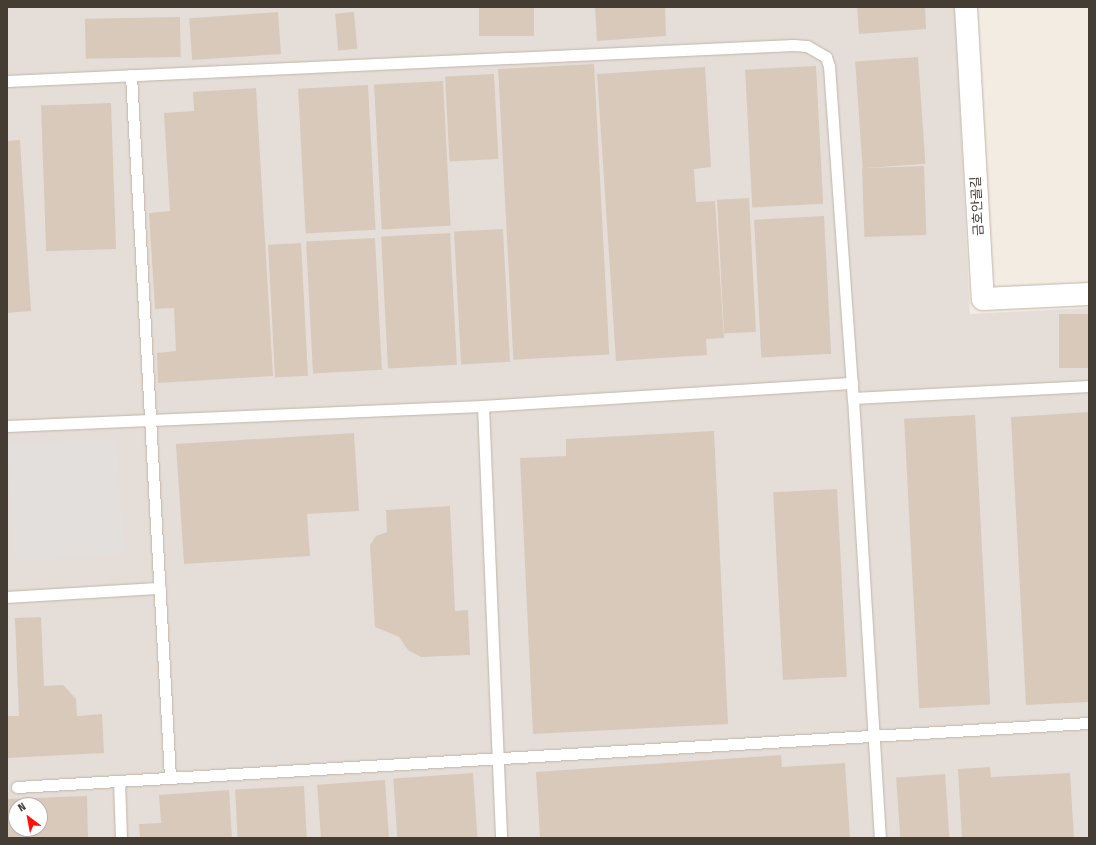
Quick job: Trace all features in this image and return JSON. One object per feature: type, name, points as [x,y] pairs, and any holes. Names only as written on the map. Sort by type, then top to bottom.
[{"type":"street","name":"금호안골길","points":[[966,7],[983,299],[1089,294]]},
{"type":"lane","points":[[7,80],[793,45],[817,50],[826,57],[829,66],[852,383],[880,838]]},
{"type":"lane","points":[[131,75],[170,777]]},
{"type":"lane","points":[[7,426],[483,406],[852,383]]},
{"type":"lane","points":[[853,398],[1089,386]]},
{"type":"lane","points":[[483,406],[501,838]]},
{"type":"lane","points":[[7,597],[160,588]]},
{"type":"lane","points":[[17,787],[498,757],[1089,723]]},
{"type":"lane","points":[[119,781],[121,838]]},
{"type":"shaded area","points":[[7,7],[955,7],[970,314],[1089,308],[1089,838],[7,838]]},
{"type":"shaded area","points":[[116,438],[124,554],[15,561],[7,446]]},
{"type":"shaded area","points":[[7,641],[11,709],[7,709]]},
{"type":"building","points":[[479,7],[534,7],[534,36],[479,36]]},
{"type":"building","points":[[595,7],[665,7],[666,36],[597,41]]},
{"type":"building","points":[[857,7],[925,7],[926,29],[859,34]]},
{"type":"building","points":[[278,12],[281,54],[192,60],[189,18]]},
{"type":"building","points":[[354,12],[357,49],[338,51],[335,14]]},
{"type":"building","points":[[180,17],[181,57],[86,59],[85,19]]},
{"type":"building","points":[[918,57],[925,164],[863,168],[855,61]]},
{"type":"building","points":[[594,64],[609,355],[513,360],[498,69]]},
{"type":"building","points":[[816,66],[823,204],[752,208],[745,70]]},
{"type":"building","points":[[705,67],[711,167],[694,169],[696,202],[715,201],[724,338],[706,339],[707,355],[616,361],[597,74]]},
{"type":"building","points":[[494,74],[498,159],[450,161],[445,77]]},
{"type":"building","points":[[443,81],[451,226],[382,229],[374,85]]},
{"type":"building","points":[[368,85],[376,230],[306,233],[298,89]]},
{"type":"building","points":[[256,88],[273,376],[158,383],[157,353],[176,351],[174,308],[155,309],[149,213],[170,211],[164,113],[194,111],[193,92]]},
{"type":"building","points":[[111,103],[116,249],[46,251],[41,105]]},
{"type":"building","points":[[20,140],[31,311],[7,313],[7,141]]},
{"type":"building","points":[[924,166],[926,235],[864,237],[862,168]]},
{"type":"building","points":[[749,198],[756,332],[724,333],[717,200]]},
{"type":"building","points":[[824,216],[831,354],[761,357],[754,220]]},
{"type":"building","points":[[503,229],[510,362],[461,364],[454,232]]},
{"type":"building","points":[[450,233],[457,365],[388,368],[381,237]]},
{"type":"building","points":[[375,238],[382,370],[313,373],[306,242]]},
{"type":"building","points":[[301,243],[308,376],[275,378],[268,245]]},
{"type":"building","points":[[1059,314],[1089,314],[1089,368],[1059,368]]},
{"type":"building","points":[[1089,412],[1089,702],[1026,705],[1011,417]]},
{"type":"building","points":[[975,415],[990,705],[919,708],[904,419]]},
{"type":"building","points":[[714,431],[728,724],[533,734],[520,458],[566,456],[566,439]]},
{"type":"building","points":[[354,433],[359,511],[307,514],[310,556],[184,564],[176,444]]},
{"type":"building","points":[[837,489],[847,677],[783,680],[773,492]]},
{"type":"building","points":[[450,506],[455,611],[468,610],[470,655],[421,657],[408,650],[399,637],[375,627],[370,545],[376,536],[387,532],[386,510]]},
{"type":"building","points":[[41,617],[44,686],[63,685],[76,699],[77,716],[102,714],[104,753],[7,758],[7,716],[19,716],[15,618]]},
{"type":"building","points":[[781,755],[782,767],[845,763],[850,838],[540,838],[536,772]]},
{"type":"building","points":[[990,767],[991,777],[1070,773],[1074,838],[962,838],[958,769]]},
{"type":"building","points":[[473,773],[478,838],[397,838],[393,779]]},
{"type":"building","points":[[945,774],[949,838],[900,838],[896,777]]},
{"type":"building","points":[[385,780],[389,838],[321,838],[317,785]]},
{"type":"building","points":[[304,786],[307,838],[238,838],[235,790]]},
{"type":"building","points":[[229,790],[232,838],[140,838],[139,824],[161,823],[159,795]]},
{"type":"building","points":[[87,796],[88,838],[7,838],[7,799],[8,837],[48,837],[48,797]]}]
